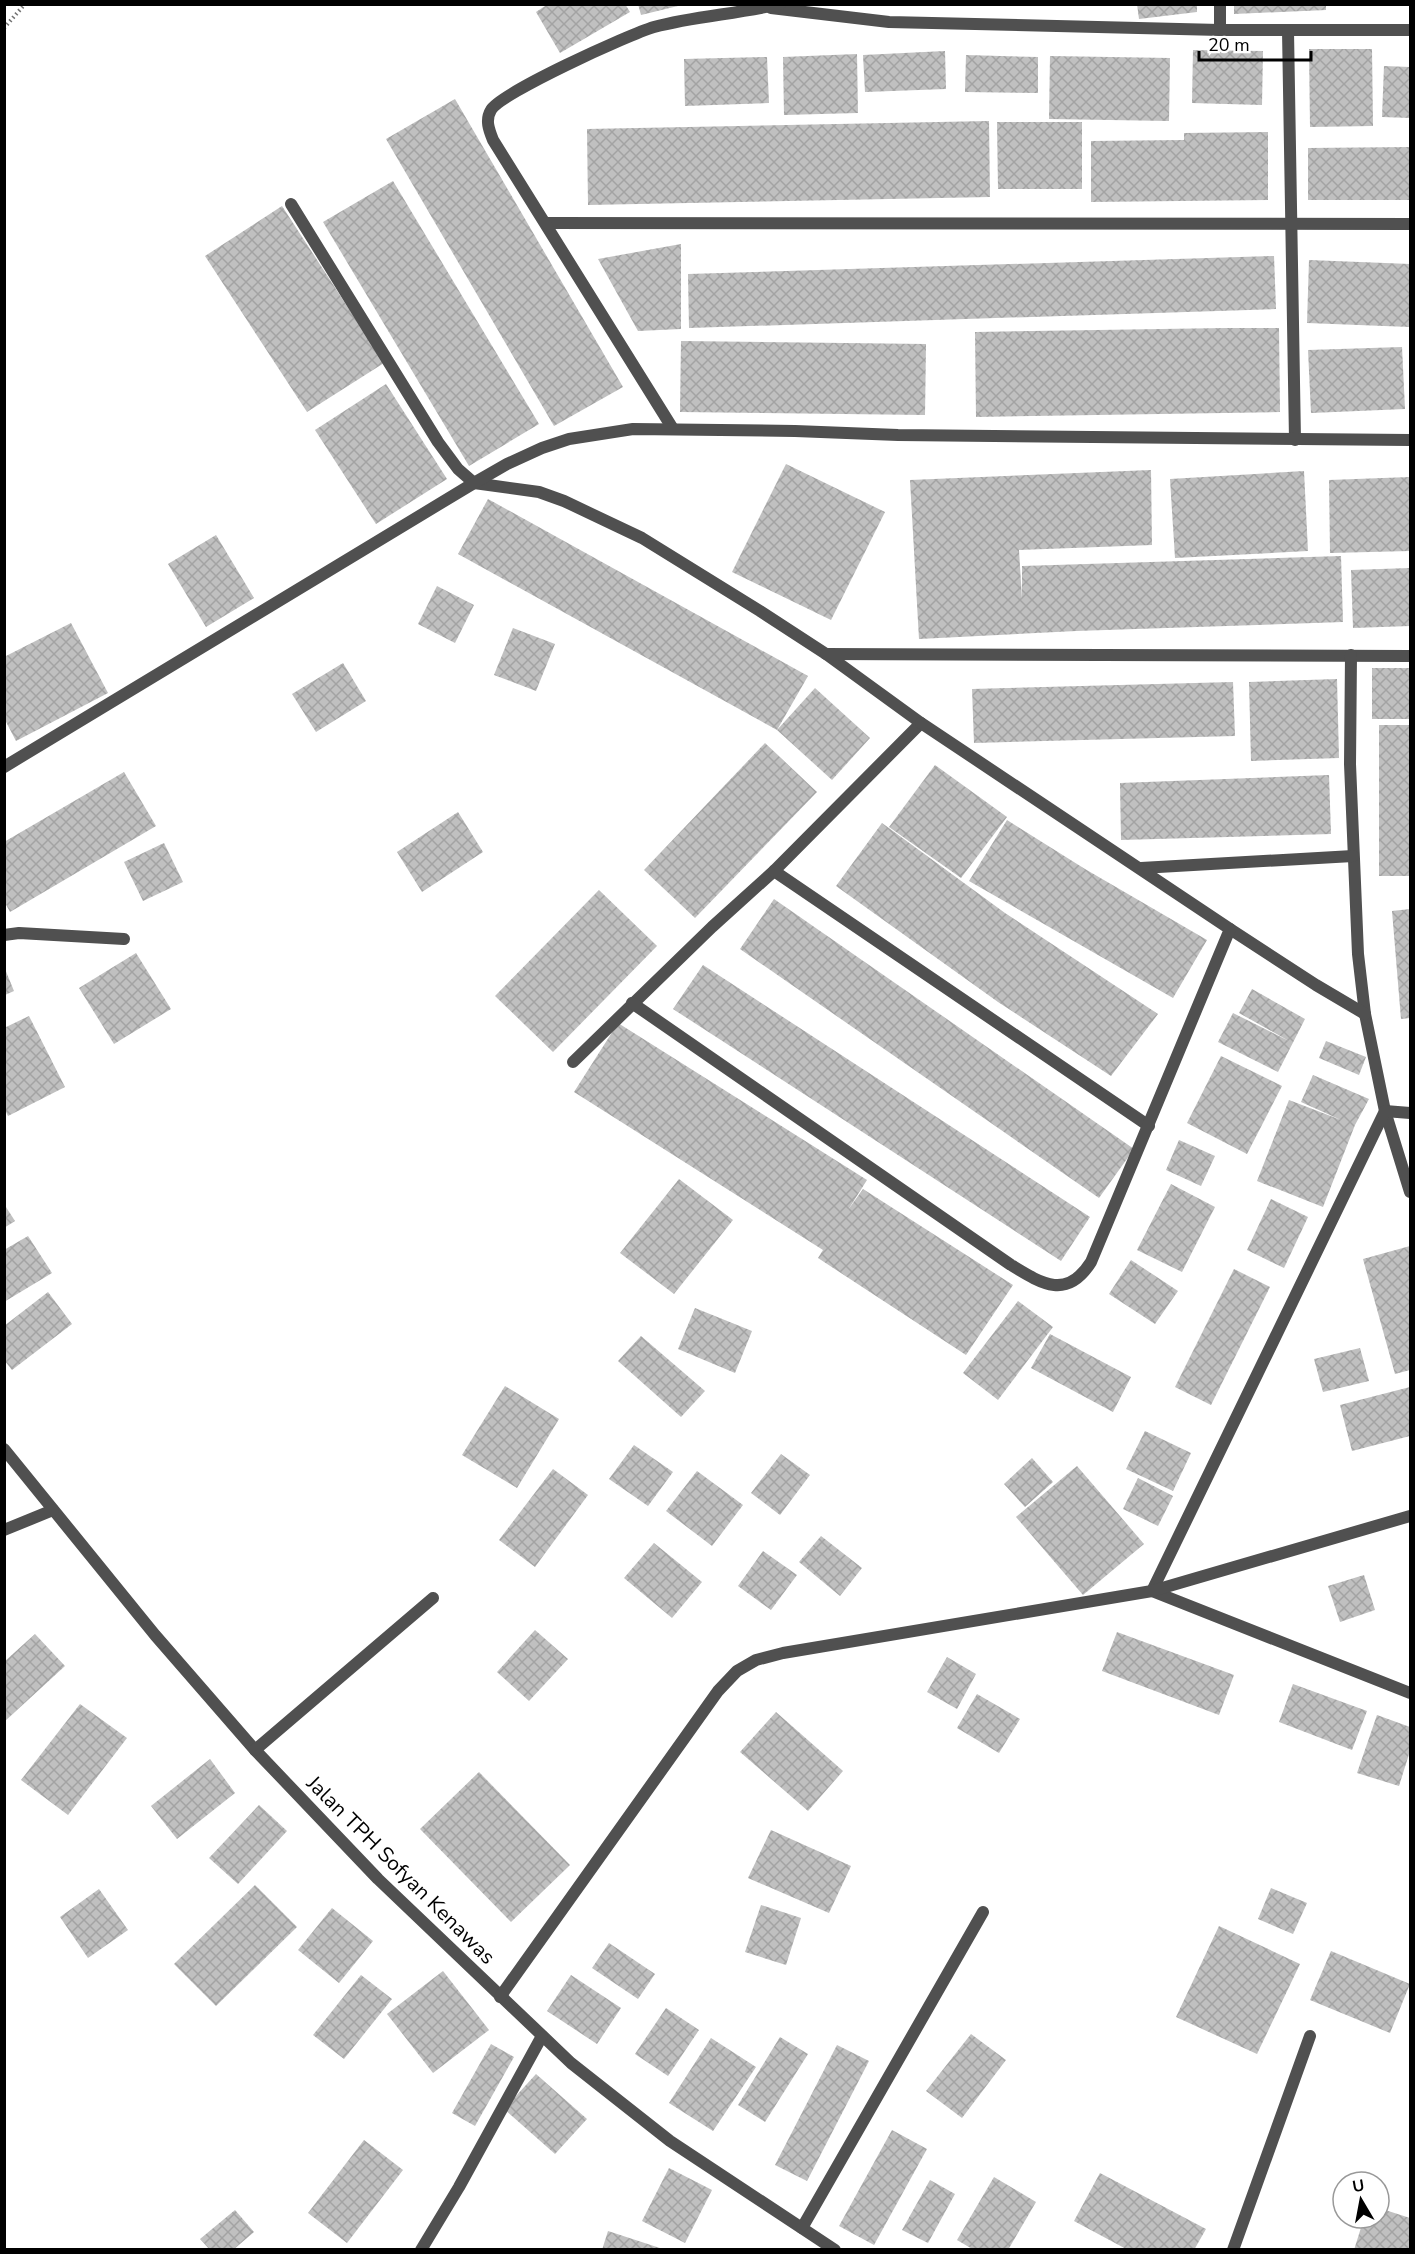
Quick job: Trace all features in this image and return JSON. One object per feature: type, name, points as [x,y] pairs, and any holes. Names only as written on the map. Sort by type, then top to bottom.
[{"type":"street","points":[[673,429],[547,223],[493,140],[487,122],[492,107],[529,84],[651,28],[685,19],[780,4]]},
{"type":"street","points":[[1220,4],[1220,30]]},
{"type":"street","points":[[766,8],[889,22],[1220,30],[1410,30]]},
{"type":"street","points":[[1287,31],[1295,440]]},
{"type":"street","points":[[291,204],[438,442],[458,469],[474,483],[539,492],[609,521],[683,561],[826,654],[921,723],[1230,929],[1365,1014]]},
{"type":"street","points":[[547,223],[1410,224]]},
{"type":"street","points":[[4,767],[474,483],[507,464],[569,439],[633,429],[673,429],[898,435],[1410,440]]},
{"type":"street","points":[[826,654],[1410,656]]},
{"type":"street","points":[[1351,656],[1350,764],[1358,954],[1365,1014],[1385,1111],[1410,1192]]},
{"type":"street","points":[[573,1062],[632,1003],[774,871],[921,723]]},
{"type":"street","points":[[1141,868],[1353,856]]},
{"type":"street","points":[[774,871],[1149,1126]]},
{"type":"street","points":[[632,1003],[1011,1265],[1037,1281],[1065,1286],[1076,1281],[1091,1262],[1230,929]]},
{"type":"street","points":[[4,935],[19,933],[124,939]]},
{"type":"street","points":[[1385,1111],[1410,1113]]},
{"type":"street","points":[[1152,1591],[1385,1111]]},
{"type":"street","name":"Jalan TPH Sofyan Kenawas","points":[[4,1449],[155,1635],[255,1750],[378,1880],[571,2063],[670,2141],[802,2228],[821,2246],[835,2250]]},
{"type":"street","points":[[4,1530],[53,1510]]},
{"type":"street","points":[[500,1997],[718,1691],[737,1671],[756,1660],[783,1653],[1152,1591],[1410,1516]]},
{"type":"street","points":[[1152,1591],[1410,1693]]},
{"type":"street","points":[[255,1750],[433,1598]]},
{"type":"street","points":[[802,2228],[983,1912]]},
{"type":"street","points":[[421,2250],[459,2187],[542,2036]]},
{"type":"street","points":[[1233,2250],[1310,2036]]},
{"type":"path","points":[[4,28],[25,4]]},
{"type":"building","points":[[548,4],[625,4],[630,12],[560,53],[536,12]]},
{"type":"building","points":[[638,4],[682,4],[682,5],[641,15]]},
{"type":"building","points":[[1137,4],[1197,4],[1197,12],[1139,19]]},
{"type":"building","points":[[1234,4],[1326,4],[1326,10],[1234,14]]},
{"type":"building","points":[[1309,49],[1372,49],[1373,126],[1310,127]]},
{"type":"building","points":[[1193,50],[1263,51],[1262,105],[1192,103]]},
{"type":"building","points":[[945,51],[946,89],[865,92],[863,55]]},
{"type":"building","points":[[857,54],[858,113],[784,115],[783,57]]},
{"type":"building","points":[[966,55],[1038,57],[1038,93],[965,92]]},
{"type":"building","points":[[1050,56],[1170,58],[1169,121],[1049,119]]},
{"type":"building","points":[[767,57],[769,103],[685,106],[684,59]]},
{"type":"building","points":[[1384,66],[1410,67],[1410,118],[1382,117]]},
{"type":"building","points":[[455,99],[623,387],[554,426],[386,139]]},
{"type":"building","points":[[989,121],[990,197],[588,205],[587,129]]},
{"type":"building","points":[[997,122],[1082,122],[1082,189],[998,189]]},
{"type":"building","points":[[1268,132],[1268,200],[1091,202],[1091,141],[1184,140],[1184,133]]},
{"type":"building","points":[[1410,147],[1410,200],[1308,200],[1308,148]]},
{"type":"building","points":[[393,181],[539,424],[469,466],[323,222]]},
{"type":"building","points":[[282,206],[384,363],[307,412],[205,256]]},
{"type":"building","points":[[681,244],[681,329],[638,331],[598,259]]},
{"type":"building","points":[[1274,256],[1276,309],[689,328],[688,274]]},
{"type":"building","points":[[1309,260],[1410,264],[1410,327],[1307,323]]},
{"type":"building","points":[[1279,328],[1280,412],[976,417],[975,332]]},
{"type":"building","points":[[681,341],[926,344],[925,415],[680,412]]},
{"type":"building","points":[[1402,347],[1405,409],[1311,413],[1308,350]]},
{"type":"building","points":[[386,384],[447,479],[376,524],[315,430]]},
{"type":"building","points":[[786,464],[885,512],[831,620],[732,572]]},
{"type":"building","points":[[1151,470],[1152,545],[1019,550],[1022,599],[1022,566],[1341,556],[1343,622],[919,639],[910,480]]},
{"type":"building","points":[[1304,471],[1308,551],[1175,558],[1170,479]]},
{"type":"building","points":[[1410,477],[1410,551],[1330,553],[1329,480]]},
{"type":"building","points":[[488,499],[808,676],[777,730],[458,554]]},
{"type":"building","points":[[216,535],[254,598],[206,627],[168,564]]},
{"type":"building","points":[[1410,568],[1410,626],[1353,628],[1351,570]]},
{"type":"building","points":[[437,586],[474,605],[455,643],[418,624]]},
{"type":"building","points":[[71,623],[108,693],[16,741],[4,718],[4,657]]},
{"type":"building","points":[[513,628],[555,644],[536,691],[494,675]]},
{"type":"building","points":[[343,663],[366,701],[316,732],[292,694]]},
{"type":"building","points":[[1372,668],[1410,668],[1410,719],[1372,719]]},
{"type":"building","points":[[1337,679],[1339,758],[1251,761],[1249,682]]},
{"type":"building","points":[[1233,682],[1235,736],[974,743],[972,689]]},
{"type":"building","points":[[815,688],[870,738],[832,780],[777,730]]},
{"type":"building","points":[[1379,725],[1410,725],[1410,876],[1379,876]]},
{"type":"building","points":[[765,743],[817,792],[695,918],[644,870]]},
{"type":"building","points":[[935,765],[1007,817],[961,878],[889,827]]},
{"type":"building","points":[[124,772],[156,826],[10,912],[4,901],[4,842]]},
{"type":"building","points":[[1329,775],[1331,834],[1121,840],[1120,783]]},
{"type":"building","points":[[458,812],[483,852],[422,892],[397,852]]},
{"type":"building","points":[[1007,820],[1085,869],[1207,940],[1173,998],[969,881]]},
{"type":"building","points":[[882,823],[1005,913],[1158,1014],[1111,1076],[998,1002],[836,886]]},
{"type":"building","points":[[164,843],[183,882],[143,901],[124,862]]},
{"type":"building","points":[[599,890],[657,946],[553,1052],[495,996]]},
{"type":"building","points":[[774,899],[1134,1149],[1099,1198],[740,949]]},
{"type":"building","points":[[1410,909],[1410,1018],[1401,1019],[1392,911]]},
{"type":"building","points":[[136,953],[171,1009],[114,1044],[79,988]]},
{"type":"building","points":[[703,965],[1090,1217],[1061,1261],[673,1009]]},
{"type":"building","points":[[5,969],[14,991],[5,995]]},
{"type":"building","points":[[1252,989],[1305,1019],[1278,1072],[1218,1042],[1233,1013],[1289,1041],[1239,1013]]},
{"type":"building","points":[[29,1016],[65,1087],[8,1116],[4,1108],[4,1028]]},
{"type":"building","points":[[618,1023],[867,1180],[848,1210],[863,1189],[1013,1285],[966,1355],[818,1258],[823,1250],[574,1092]]},
{"type":"building","points":[[1326,1041],[1366,1057],[1359,1075],[1319,1058]]},
{"type":"building","points":[[1221,1056],[1282,1086],[1247,1154],[1187,1123]]},
{"type":"building","points":[[1313,1075],[1369,1099],[1355,1125],[1323,1207],[1257,1181],[1289,1100],[1341,1120],[1301,1102]]},
{"type":"building","points":[[1179,1140],[1215,1156],[1201,1186],[1166,1170]]},
{"type":"building","points":[[679,1179],[733,1220],[674,1294],[620,1253]]},
{"type":"building","points":[[1171,1184],[1215,1207],[1182,1272],[1137,1250]]},
{"type":"building","points":[[1271,1199],[1308,1217],[1284,1268],[1247,1250]]},
{"type":"building","points":[[4,1204],[15,1221],[4,1228]]},
{"type":"building","points":[[28,1236],[52,1273],[4,1302],[4,1250]]},
{"type":"building","points":[[1410,1246],[1410,1370],[1395,1374],[1363,1259]]},
{"type":"building","points":[[1131,1260],[1178,1291],[1155,1324],[1109,1294]]},
{"type":"building","points":[[1234,1269],[1270,1287],[1211,1405],[1175,1387]]},
{"type":"building","points":[[48,1292],[72,1324],[12,1370],[4,1360],[4,1326]]},
{"type":"building","points":[[1018,1301],[1053,1327],[998,1400],[963,1373]]},
{"type":"building","points":[[695,1308],[752,1331],[735,1373],[678,1349]]},
{"type":"building","points":[[1050,1334],[1131,1377],[1113,1412],[1031,1368]]},
{"type":"building","points":[[641,1336],[705,1391],[681,1417],[618,1361]]},
{"type":"building","points":[[1360,1348],[1369,1381],[1323,1392],[1314,1359]]},
{"type":"building","points":[[505,1386],[559,1419],[517,1488],[462,1455]]},
{"type":"building","points":[[1410,1387],[1410,1436],[1352,1451],[1340,1405]]},
{"type":"building","points":[[1145,1431],[1191,1453],[1173,1491],[1126,1469]]},
{"type":"building","points":[[634,1445],[673,1472],[648,1506],[609,1479]]},
{"type":"building","points":[[781,1454],[810,1475],[780,1515],[751,1493]]},
{"type":"building","points":[[1032,1458],[1053,1482],[1025,1507],[1004,1484]]},
{"type":"building","points":[[1077,1466],[1144,1544],[1083,1595],[1016,1517]]},
{"type":"building","points":[[553,1469],[588,1495],[535,1567],[499,1540]]},
{"type":"building","points":[[697,1471],[743,1505],[712,1546],[666,1511]]},
{"type":"building","points":[[1138,1478],[1173,1496],[1158,1526],[1123,1509]]},
{"type":"building","points":[[821,1536],[862,1568],[840,1596],[799,1562]]},
{"type":"building","points":[[654,1543],[702,1582],[672,1618],[624,1578]]},
{"type":"building","points":[[763,1551],[797,1575],[771,1610],[738,1586]]},
{"type":"building","points":[[1364,1575],[1375,1610],[1340,1622],[1328,1586]]},
{"type":"building","points":[[535,1630],[568,1659],[529,1701],[497,1672]]},
{"type":"building","points":[[1117,1632],[1234,1675],[1219,1715],[1102,1671]]},
{"type":"building","points":[[35,1634],[65,1666],[4,1722],[4,1662]]},
{"type":"building","points":[[947,1657],[976,1674],[957,1709],[927,1692]]},
{"type":"building","points":[[1293,1684],[1367,1711],[1352,1750],[1279,1722]]},
{"type":"building","points":[[977,1694],[1020,1719],[999,1753],[957,1728]]},
{"type":"building","points":[[80,1704],[127,1738],[68,1815],[21,1780]]},
{"type":"building","points":[[776,1712],[843,1771],[808,1811],[740,1752]]},
{"type":"building","points":[[1377,1715],[1410,1727],[1410,1751],[1399,1786],[1357,1773]]},
{"type":"building","points":[[210,1759],[235,1793],[177,1839],[151,1806]]},
{"type":"building","points":[[479,1772],[570,1865],[511,1922],[420,1829]]},
{"type":"building","points":[[259,1805],[287,1831],[238,1884],[209,1858]]},
{"type":"building","points":[[771,1830],[851,1866],[829,1913],[748,1878]]},
{"type":"building","points":[[255,1885],[297,1927],[216,2006],[174,1964]]},
{"type":"building","points":[[1271,1888],[1307,1903],[1293,1934],[1258,1919]]},
{"type":"building","points":[[99,1889],[128,1930],[88,1958],[60,1917]]},
{"type":"building","points":[[761,1905],[801,1918],[786,1965],[745,1952]]},
{"type":"building","points":[[332,1908],[373,1941],[339,1983],[298,1950]]},
{"type":"building","points":[[1219,1926],[1300,1964],[1257,2054],[1176,2017]]},
{"type":"building","points":[[609,1943],[655,1974],[638,1999],[592,1968]]},
{"type":"building","points":[[1331,1951],[1410,1984],[1390,2033],[1310,2000]]},
{"type":"building","points":[[443,1971],[489,2030],[433,2073],[387,2014]]},
{"type":"building","points":[[361,1975],[392,1999],[344,2059],[313,2035]]},
{"type":"building","points":[[571,1975],[621,2008],[597,2044],[547,2011]]},
{"type":"building","points":[[666,2008],[699,2030],[668,2076],[635,2054]]},
{"type":"building","points":[[971,2034],[1006,2060],[962,2118],[926,2091]]},
{"type":"building","points":[[780,2037],[808,2054],[765,2122],[738,2105]]},
{"type":"building","points":[[711,2038],[756,2067],[713,2131],[669,2103]]},
{"type":"building","points":[[491,2044],[514,2057],[475,2126],[452,2113]]},
{"type":"building","points":[[837,2045],[869,2061],[807,2181],[775,2165]]},
{"type":"building","points":[[536,2074],[587,2119],[555,2154],[504,2109]]},
{"type":"building","points":[[892,2130],[927,2149],[874,2245],[839,2226]]},
{"type":"building","points":[[364,2140],[403,2170],[347,2243],[308,2213]]},
{"type":"building","points":[[669,2168],[712,2190],[685,2243],[642,2221]]},
{"type":"building","points":[[1100,2173],[1206,2229],[1194,2250],[1128,2250],[1074,2221]]},
{"type":"building","points":[[994,2177],[1036,2202],[1008,2250],[974,2250],[957,2240]]},
{"type":"building","points":[[930,2180],[955,2194],[928,2243],[902,2230]]},
{"type":"building","points":[[235,2210],[254,2232],[233,2250],[210,2250],[200,2239]]},
{"type":"building","points":[[1391,2212],[1410,2218],[1410,2250],[1354,2250],[1360,2230],[1391,2230]]},
{"type":"building","points":[[608,2231],[663,2249],[663,2250],[602,2250]]}]
